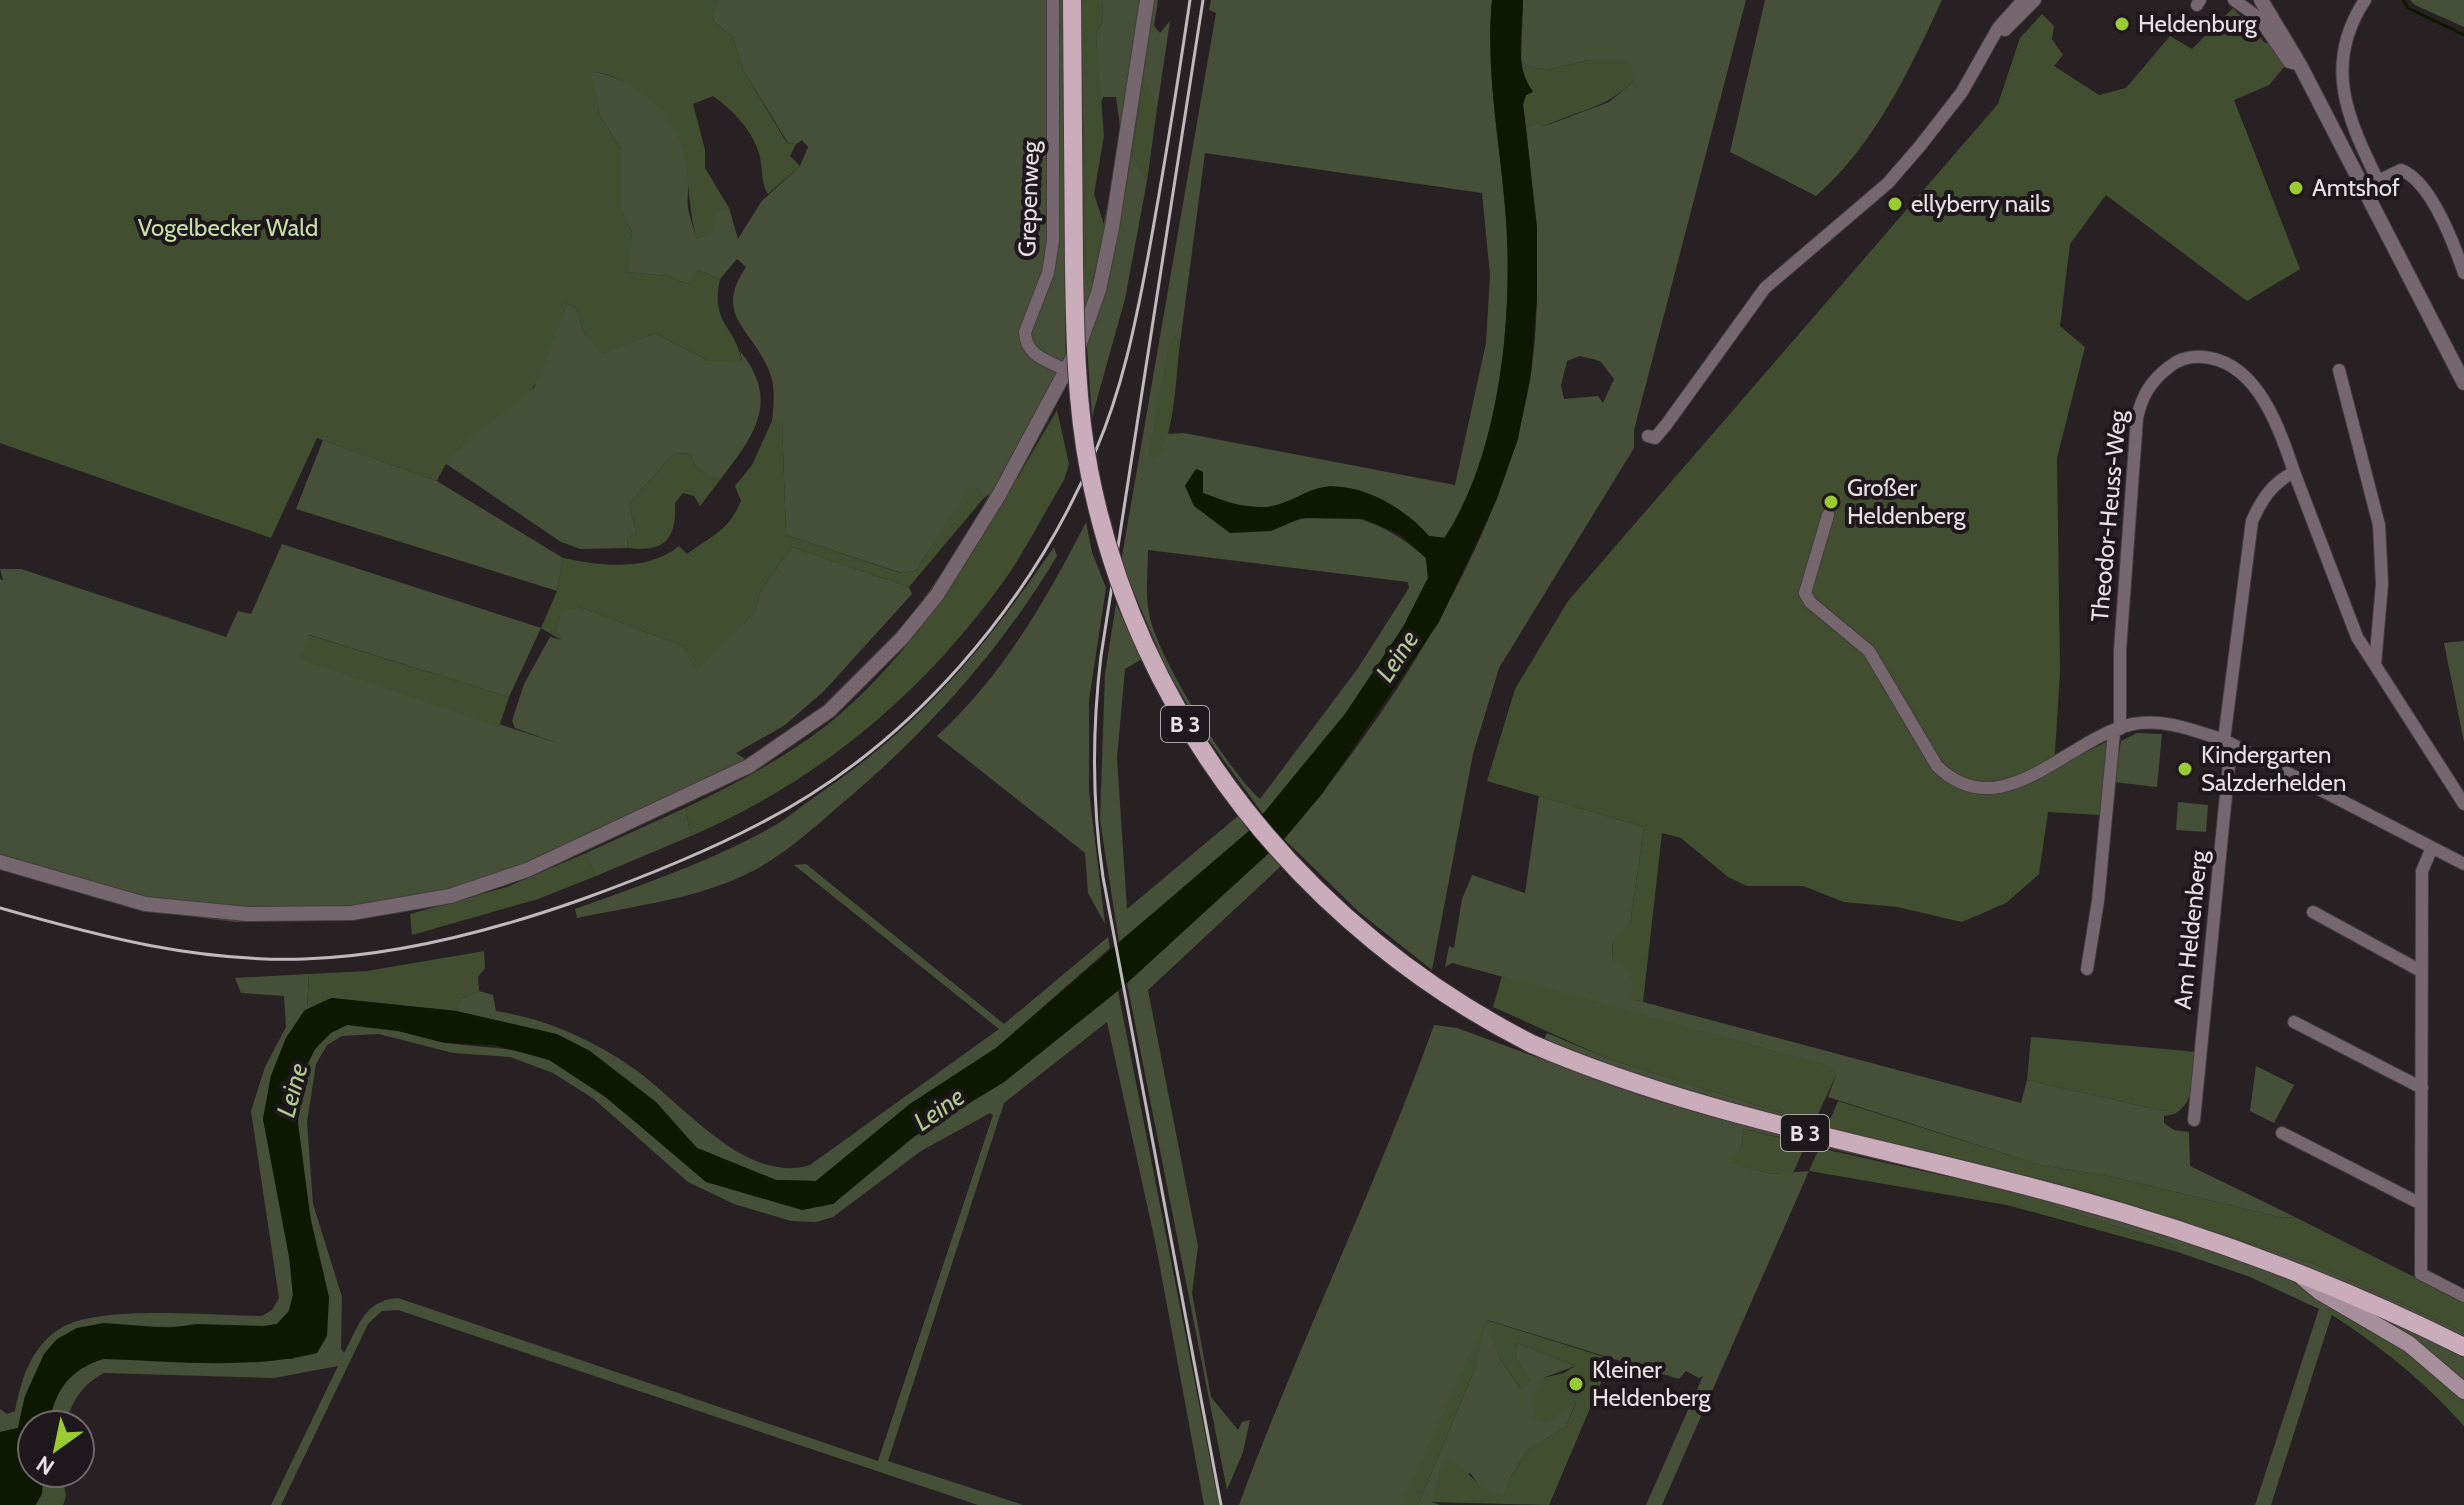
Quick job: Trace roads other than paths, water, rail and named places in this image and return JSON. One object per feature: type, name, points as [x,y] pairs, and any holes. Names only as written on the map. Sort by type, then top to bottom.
[{"type":"main road","name":"B 3","points":[[1072,0],[1074,265],[1079,403],[1095,499],[1134,620],[1179,713],[1249,818],[1328,904],[1430,985],[1532,1044],[1667,1094],[1801,1132],[2068,1197],[2295,1272],[2464,1347]]},
{"type":"main road","points":[[2295,1272],[2320,1292],[2409,1344],[2464,1391]]},
{"type":"street","name":"Grepenweg","points":[[1053,0],[1053,241],[1048,273],[1025,332],[1025,342],[1033,354],[1067,371]]},
{"type":"street","points":[[0,862],[145,904],[247,914],[352,913],[450,896],[527,870],[749,766],[829,711],[902,638],[937,595],[999,495],[1067,371],[1099,290],[1147,0]]},
{"type":"street","points":[[1648,436],[1655,438],[1666,425],[1765,288],[1888,183],[1962,92],[1998,28],[2023,0]]},
{"type":"street","points":[[1998,28],[2005,30],[2013,25],[2035,0]]},
{"type":"street","points":[[2234,0],[2259,18],[2289,62],[2300,65]]},
{"type":"street","points":[[2261,0],[2300,65],[2464,383]]},
{"type":"street","points":[[2360,2],[2345,47],[2343,84],[2349,120],[2378,181]]},
{"type":"street","points":[[2368,198],[2378,181],[2401,170],[2410,174],[2441,216],[2464,273]]},
{"type":"street","name":"Theodor-Heuss-Weg","points":[[2117,730],[2137,418],[2142,397],[2155,378],[2175,362],[2196,355],[2222,360],[2242,373],[2261,395],[2357,637],[2464,804]]},
{"type":"street","points":[[2339,370],[2379,525],[2382,584],[2375,665]]},
{"type":"street","points":[[2228,742],[2252,521],[2263,499],[2279,480],[2294,472]]},
{"type":"street","points":[[1828,515],[1805,593],[1810,602],[1869,651],[1937,766],[1951,780],[1974,786],[2013,785],[2042,773],[2085,742],[2117,730],[2150,722],[2184,727],[2228,742],[2431,850],[2464,864]]},
{"type":"street","points":[[2087,969],[2098,901],[2117,730]]},
{"type":"street","name":"Am Heldenberg","points":[[2194,1120],[2228,742]]},
{"type":"street","points":[[2431,850],[2422,871],[2419,970],[2421,1274],[2464,1296]]},
{"type":"street","points":[[2313,912],[2419,970]]},
{"type":"street","points":[[2294,1022],[2422,1088]]},
{"type":"street","points":[[2282,1133],[2421,1204]]},
{"type":"water","name":"Leine","points":[[1492,0],[1523,0],[1521,60],[1533,92],[1526,95],[1523,104],[1537,227],[1537,297],[1531,372],[1518,439],[1496,501],[1439,622],[1322,794],[1284,839],[1127,983],[1004,1082],[915,1136],[833,1204],[802,1210],[706,1182],[607,1098],[549,1060],[494,1045],[445,1043],[398,1031],[347,1025],[331,1033],[315,1049],[301,1078],[298,1123],[311,1222],[329,1298],[327,1336],[317,1353],[238,1363],[103,1359],[73,1375],[52,1409],[22,1409],[44,1354],[57,1339],[77,1328],[104,1323],[169,1328],[196,1324],[264,1326],[277,1324],[289,1311],[293,1295],[290,1262],[263,1119],[271,1076],[286,1038],[304,1011],[331,998],[456,1011],[556,1034],[590,1051],[656,1102],[697,1148],[776,1180],[816,1181],[910,1104],[996,1048],[1249,831],[1345,714],[1403,627],[1428,578],[1426,558],[1399,534],[1364,519],[1301,518],[1271,531],[1230,533],[1194,506],[1185,486],[1196,469],[1203,472],[1203,493],[1238,505],[1261,507],[1278,505],[1325,487],[1354,489],[1396,508],[1429,536],[1445,538],[1464,504],[1479,466],[1499,384],[1504,341],[1508,257],[1490,28]]},
{"type":"water","points":[[16,1428],[16,1489],[42,1489],[35,1505],[0,1505],[0,1432]]},
{"type":"waterway","points":[[2403,0],[2408,8],[2464,35]]},
{"type":"railway","points":[[0,908],[150,946],[225,956],[304,959],[409,947],[479,932],[547,911],[671,865],[759,824],[814,792],[866,755],[915,713],[960,666],[1001,616],[1037,563],[1069,507],[1096,450],[1120,381],[1138,310],[1190,0]]},
{"type":"railway","points":[[1203,0],[1101,656],[1094,766],[1103,877],[1221,1505]]},
{"type":"place","name":"Heldenburg","points":[[2122,24]]},
{"type":"place","name":"Amtshof","points":[[2296,188]]},
{"type":"place","name":"ellyberry nails","points":[[1895,204]]},
{"type":"place","name":"Großer Heldenberg","points":[[1831,502]]},
{"type":"place","name":"Kindergarten Salzderhelden","points":[[2185,769]]},
{"type":"place","name":"Kleiner Heldenberg","points":[[1576,1384]]},
{"type":"park label","name":"Vogelbecker Wald","points":[[228,228]]}]
